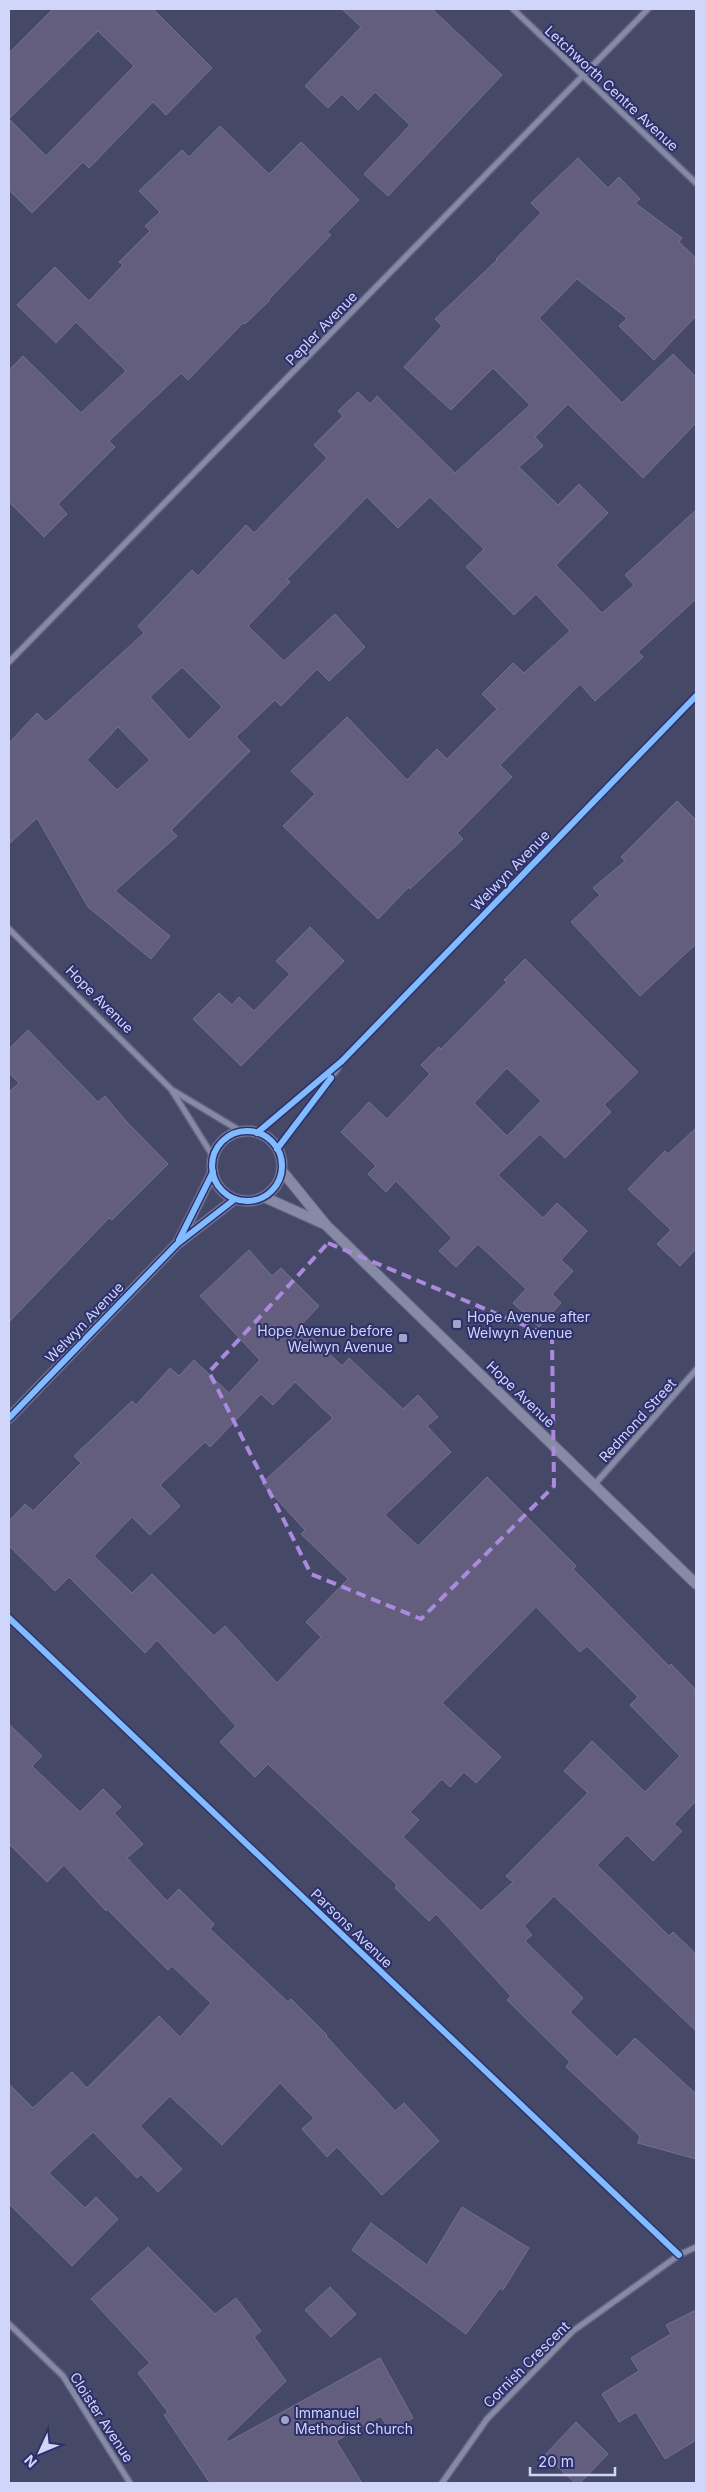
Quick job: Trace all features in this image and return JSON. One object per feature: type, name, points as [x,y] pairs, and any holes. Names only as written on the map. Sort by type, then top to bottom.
[{"type":"street","name":"Letchworth Centre Avenue","points":[[513,9],[696,183]]},
{"type":"street","name":"Pepler Avenue","points":[[9,662],[648,9]]},
{"type":"street","name":"Welwyn Avenue","points":[[257,1133],[342,1061],[696,696]]},
{"type":"street","name":"Hope Avenue","points":[[9,929],[171,1089],[214,1158]]},
{"type":"street","name":"Welwyn Avenue","points":[[278,1149],[342,1061]]},
{"type":"street","name":"Hope Avenue","points":[[171,1089],[242,1132]]},
{"type":"street","points":[[213,1172],[220,1189],[235,1199],[244,1201],[264,1197],[273,1190],[282,1171],[282,1160],[278,1149],[272,1142],[257,1133],[242,1132],[224,1141],[214,1158]]},
{"type":"street","name":"Welwyn Avenue","points":[[177,1244],[213,1172],[214,1158]]},
{"type":"street","name":"Hope Avenue","points":[[282,1171],[326,1225],[696,1584]]},
{"type":"street","name":"Hope Avenue","points":[[264,1197],[326,1225]]},
{"type":"street","name":"Welwyn Avenue","points":[[9,1418],[177,1244],[235,1199]]},
{"type":"street","name":"Redmond Street","points":[[594,1485],[696,1370]]},
{"type":"street","name":"Parsons Avenue","points":[[9,1618],[679,2255]]},
{"type":"street","name":"Cornish Crescent","points":[[442,2483],[487,2419],[573,2331],[679,2255],[696,2247]]},
{"type":"street","name":"Cloister Avenue","points":[[9,2324],[63,2376],[130,2483]]},
{"type":"highlighted area","points":[[328,1243],[552,1337],[554,1486],[421,1619],[311,1574],[209,1372]]},
{"type":"building","points":[[53,9],[153,9],[212,68],[166,115],[153,102],[89,168],[83,162],[32,213],[9,190],[9,119],[9,53]],"holes":[[[98,31],[134,66],[46,156],[9,119]]]},
{"type":"building","points":[[342,9],[432,9],[502,75],[388,196],[364,174],[410,125],[375,92],[358,110],[342,94],[328,108],[305,86],[361,27]]},
{"type":"building","points":[[220,126],[269,174],[301,142],[359,200],[327,232],[331,235],[270,300],[245,324],[243,323],[188,380],[181,373],[109,441],[115,447],[58,504],[67,514],[44,537],[9,502],[9,370],[23,356],[81,413],[126,371],[76,322],[56,343],[17,305],[55,267],[89,301],[123,265],[119,262],[150,231],[145,226],[160,212],[139,191],[182,150],[189,157]]},
{"type":"building","points":[[578,158],[608,188],[619,177],[640,199],[635,203],[682,238],[679,242],[696,258],[696,316],[654,360],[619,326],[627,318],[577,279],[539,318],[622,403],[673,354],[696,377],[696,423],[643,478],[568,404],[535,437],[543,446],[519,467],[558,505],[579,484],[608,513],[556,565],[602,613],[634,585],[625,575],[696,510],[696,599],[638,652],[643,657],[595,701],[580,684],[500,765],[512,777],[457,833],[463,839],[410,889],[409,887],[378,919],[283,826],[315,794],[291,771],[347,717],[407,780],[437,749],[447,759],[497,709],[482,694],[513,663],[524,673],[570,631],[536,594],[514,615],[466,567],[484,549],[430,497],[398,528],[367,497],[287,579],[290,582],[248,626],[284,661],[335,614],[365,647],[329,681],[317,669],[281,706],[275,700],[236,737],[250,751],[171,830],[177,836],[115,891],[170,936],[151,959],[88,907],[37,818],[9,844],[9,743],[37,713],[46,722],[144,633],[138,626],[192,570],[198,576],[246,525],[254,533],[327,458],[314,445],[343,416],[338,411],[358,392],[370,404],[377,396],[455,473],[530,405],[493,368],[451,410],[404,367],[442,326],[435,319],[497,260],[541,213],[531,203]],"holes":[[[182,667],[222,707],[189,740],[150,697]],[[118,727],[150,760],[117,790],[87,760]]]},
{"type":"building","points":[[677,801],[696,820],[696,944],[640,996],[571,922],[600,895],[593,888],[625,861],[621,857]]},
{"type":"building","points":[[310,927],[344,961],[241,1066],[193,1019],[219,993],[232,1005],[239,997],[254,1011],[290,974],[276,961]]},
{"type":"building","points":[[525,959],[638,1072],[604,1105],[611,1112],[565,1158],[540,1134],[498,1175],[543,1218],[557,1203],[587,1231],[561,1260],[573,1271],[552,1294],[561,1303],[539,1327],[513,1303],[526,1289],[478,1244],[456,1267],[439,1251],[452,1238],[396,1181],[386,1192],[368,1174],[376,1166],[341,1132],[369,1102],[387,1119],[430,1074],[421,1065],[439,1047],[441,1049],[507,982],[504,980]],"holes":[[[507,1068],[541,1101],[507,1136],[474,1103]]]},
{"type":"building","points":[[28,1030],[98,1102],[105,1096],[127,1122],[168,1164],[112,1220],[109,1218],[9,1322],[9,1092],[19,1083],[9,1073],[9,1049]]},
{"type":"building","points":[[696,1128],[696,1249],[680,1266],[657,1244],[671,1230],[628,1189],[665,1151],[668,1154]]},
{"type":"building","points":[[249,1250],[272,1276],[281,1268],[319,1306],[300,1326],[342,1366],[349,1358],[403,1409],[418,1395],[438,1417],[427,1426],[451,1452],[385,1515],[418,1546],[487,1477],[576,1566],[573,1569],[669,1666],[671,1664],[696,1690],[696,1801],[674,1824],[682,1831],[653,1861],[627,1835],[597,1865],[669,1936],[673,1932],[696,1954],[696,2031],[554,1896],[524,1926],[532,1935],[525,1941],[583,1998],[570,2012],[617,2057],[635,2038],[696,2094],[696,2159],[638,2143],[640,2136],[566,2067],[570,2062],[507,2000],[511,1996],[436,1914],[429,1921],[395,1888],[397,1885],[268,1764],[255,1777],[220,1742],[236,1726],[157,1640],[145,1653],[69,1577],[55,1591],[9,1546],[9,1521],[25,1504],[33,1511],[81,1463],[74,1456],[132,1401],[136,1405],[170,1368],[179,1376],[194,1360],[229,1393],[260,1360],[200,1296]],"holes":[[[295,1382],[333,1418],[262,1483],[305,1530],[301,1534],[348,1579],[306,1622],[321,1637],[277,1683],[225,1626],[214,1636],[152,1574],[132,1593],[94,1556],[132,1517],[150,1535],[180,1506],[160,1485],[205,1442],[210,1447],[261,1394],[273,1405]],[[536,1607],[580,1652],[587,1646],[638,1697],[630,1705],[680,1756],[645,1792],[592,1741],[564,1771],[588,1793],[506,1876],[513,1882],[481,1911],[403,1837],[419,1820],[410,1812],[442,1779],[450,1787],[464,1772],[476,1783],[501,1757],[442,1703]]]},
{"type":"building","points":[[9,1724],[42,1756],[32,1766],[80,1812],[103,1789],[121,1807],[114,1813],[143,1844],[127,1858],[167,1901],[179,1889],[214,1924],[210,1929],[288,2002],[291,1999],[327,2035],[395,2111],[404,2103],[439,2141],[382,2195],[337,2147],[327,2157],[302,2129],[314,2118],[280,2083],[222,2145],[170,2096],[140,2126],[182,2169],[158,2192],[141,2174],[137,2178],[93,2132],[49,2173],[85,2208],[96,2197],[118,2219],[72,2266],[9,2204],[9,2084],[33,2108],[72,2072],[87,2088],[159,2016],[180,2037],[211,2003],[172,1966],[168,1970],[107,1909],[106,1911],[64,1865],[47,1882],[9,1844]]},
{"type":"building","points":[[462,2207],[529,2248],[503,2290],[500,2288],[466,2334],[352,2250],[371,2223],[427,2265]]},
{"type":"building","points":[[148,2247],[215,2314],[236,2298],[261,2331],[254,2337],[286,2381],[226,2439],[228,2442],[380,2358],[413,2418],[390,2431],[381,2416],[336,2441],[362,2483],[210,2483],[164,2415],[168,2412],[138,2373],[150,2363],[91,2299]]},
{"type":"building","points":[[330,2287],[356,2314],[331,2337],[305,2310]]},
{"type":"building","points":[[696,2310],[696,2440],[665,2459],[636,2412],[619,2422],[602,2394],[639,2371],[631,2358],[671,2334],[666,2325]]},
{"type":"building","points":[[576,2422],[608,2454],[580,2483],[575,2483],[545,2455]]},
{"type":"cycle path","points":[[257,1133],[342,1061],[696,696]]},
{"type":"cycle path","points":[[277,1149],[331,1078]]},
{"type":"cycle path","points":[[247,1131],[260,1134],[272,1141],[279,1153],[282,1166],[279,1179],[272,1191],[260,1198],[247,1201],[234,1198],[222,1191],[215,1179],[212,1166],[215,1153],[222,1141],[234,1134],[247,1131]]},
{"type":"cycle path","points":[[179,1240],[213,1172]]},
{"type":"cycle path","points":[[9,1418],[177,1244],[235,1199]]},
{"type":"cycle path","points":[[9,1618],[679,2255]]},
{"type":"place","name":"Hope Avenue after Welwyn Avenue","points":[[457,1324]]},
{"type":"place","name":"Hope Avenue before Welwyn Avenue","points":[[403,1338]]},
{"type":"place","name":"Immanuel Methodist Church","points":[[285,2420]]}]
